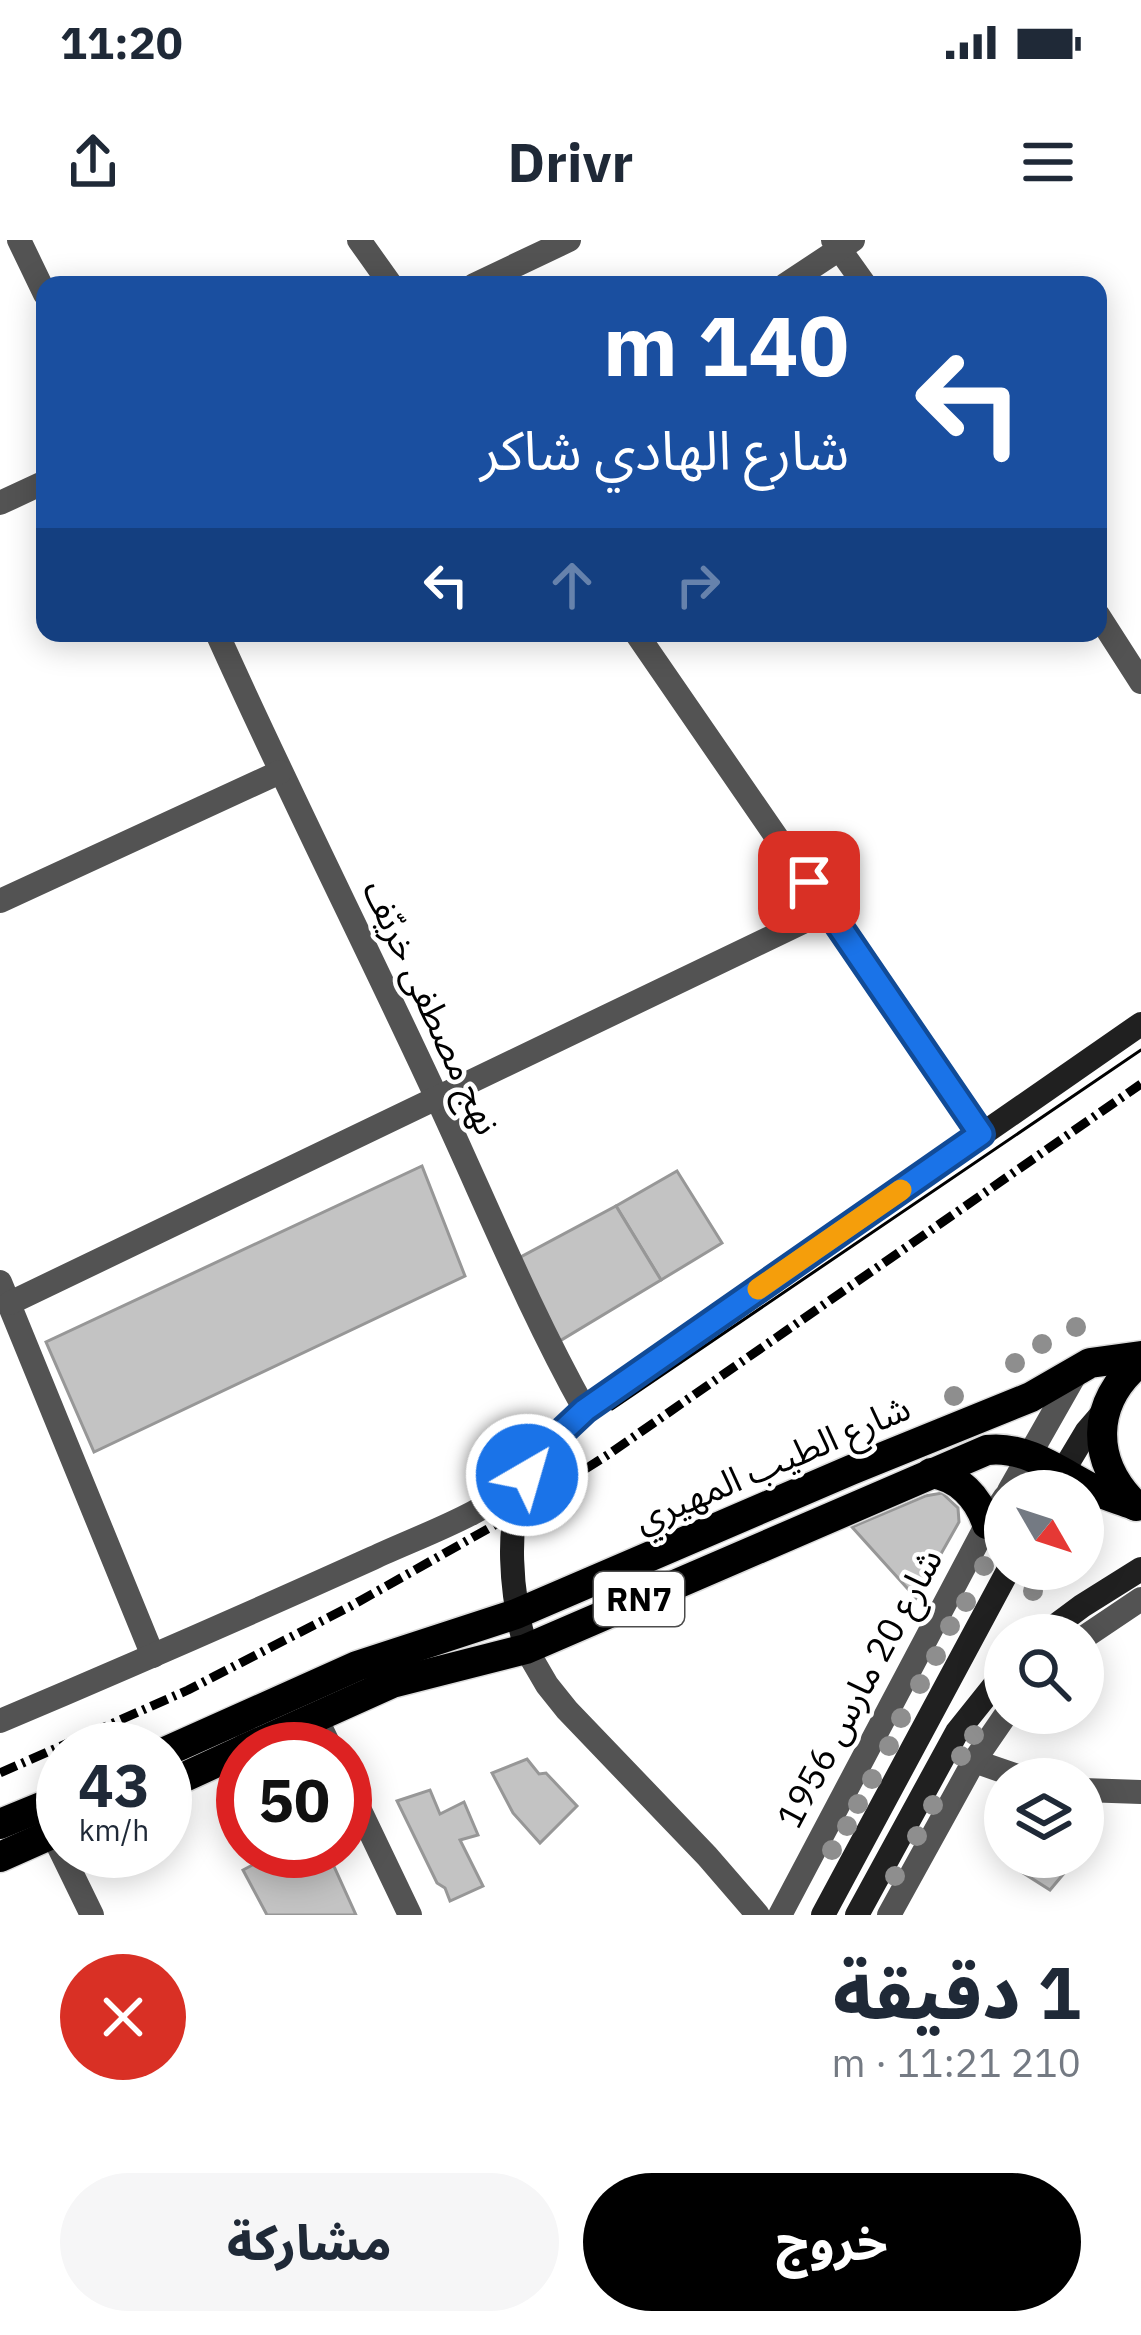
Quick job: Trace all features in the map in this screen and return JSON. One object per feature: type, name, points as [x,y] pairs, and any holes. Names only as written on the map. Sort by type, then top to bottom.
[{"type":"main road","points":[[526,1648],[516,1614],[516,1513],[527,1475],[551,1442],[585,1410],[1141,1024]]},
{"type":"main road","name":"شارع الطيب المهيري","points":[[192,1740],[357,1666],[516,1614],[1030,1397],[1082,1367],[1106,1360],[1141,1359]]},
{"type":"main road","name":"RN7","points":[[1138,1507],[1112,1478],[1102,1444],[1106,1409],[1120,1382],[1141,1359]]},
{"type":"main road","points":[[1063,1470],[1106,1409]]},
{"type":"main road","name":"شارع الطيب المهيري","points":[[307,1722],[392,1683],[526,1648],[987,1450],[1007,1449],[1031,1456],[1044,1470]]},
{"type":"main road","points":[[931,1473],[953,1479],[984,1515]]},
{"type":"main road","name":"شارع الطيب المهيري","points":[[1104,1494],[1138,1507]]},
{"type":"main road","points":[[1071,1614],[1141,1569]]},
{"type":"main road","name":"شارع 20 مارس 1956","points":[[823,1915],[998,1590]]},
{"type":"main road","points":[[857,1915],[957,1732],[984,1698]]},
{"type":"main road","points":[[0,1824],[36,1809]]},
{"type":"main road","points":[[0,1857],[36,1841]]},
{"type":"street","points":[[19,240],[36,276]]},
{"type":"street","points":[[359,240],[385,276]]},
{"type":"street","points":[[493,276],[569,240]]},
{"type":"street","points":[[797,276],[842,243],[860,276]]},
{"type":"street","points":[[0,503],[36,486]]},
{"type":"street","points":[[1107,630],[1141,682]]},
{"type":"street","name":"نهج مصطفى خريّف","points":[[221,642],[542,1330],[585,1410]]},
{"type":"street","points":[[642,642],[981,1134]]},
{"type":"street","points":[[0,901],[280,772]]},
{"type":"street","points":[[153,1656],[5,1293],[436,1097],[828,910]]},
{"type":"street","name":"شارع 20 مارس 1956","points":[[1022,1470],[1082,1367]]},
{"type":"street","points":[[0,1721],[494,1501],[527,1475]]},
{"type":"street","name":"شارع 20 مارس 1956","points":[[780,1915],[984,1530]]},
{"type":"street","points":[[1104,1624],[1141,1599]]},
{"type":"street","points":[[526,1648],[567,1710],[758,1915]]},
{"type":"street","points":[[316,1718],[318,1722]]},
{"type":"street","points":[[889,1915],[993,1734]]},
{"type":"street","points":[[974,1761],[984,1764]]},
{"type":"street","points":[[1104,1791],[1141,1792]]},
{"type":"street","points":[[372,1835],[410,1915]]},
{"type":"street","points":[[77,1878],[92,1915]]},
{"type":"building","points":[[422,1166],[465,1276],[94,1452],[46,1342]]},
{"type":"building","points":[[677,1171],[722,1243],[661,1280],[616,1206]]},
{"type":"building","points":[[616,1206],[661,1280],[558,1342],[517,1259]]},
{"type":"building","points":[[942,1493],[958,1508],[959,1522],[916,1598],[852,1527]]},
{"type":"building","points":[[527,1759],[577,1806],[540,1843],[513,1813],[492,1773]]},
{"type":"building","points":[[430,1790],[440,1814],[464,1802],[478,1835],[460,1840],[483,1886],[450,1901],[397,1801]]},
{"type":"building","points":[[247,1878],[339,1878],[356,1915],[267,1915]]},
{"type":"building","points":[[1031,1878],[1060,1878],[1050,1890]]},
{"type":"tram line","points":[[612,1409],[1141,1050]]},
{"type":"railway","points":[[0,1773],[188,1690],[516,1513],[609,1454],[1141,1084]]},
{"type":"slow traffic","points":[[758,1289],[901,1190]]},
{"type":"route","points":[[527,1475],[551,1442],[585,1410],[981,1134],[809,882]]}]
